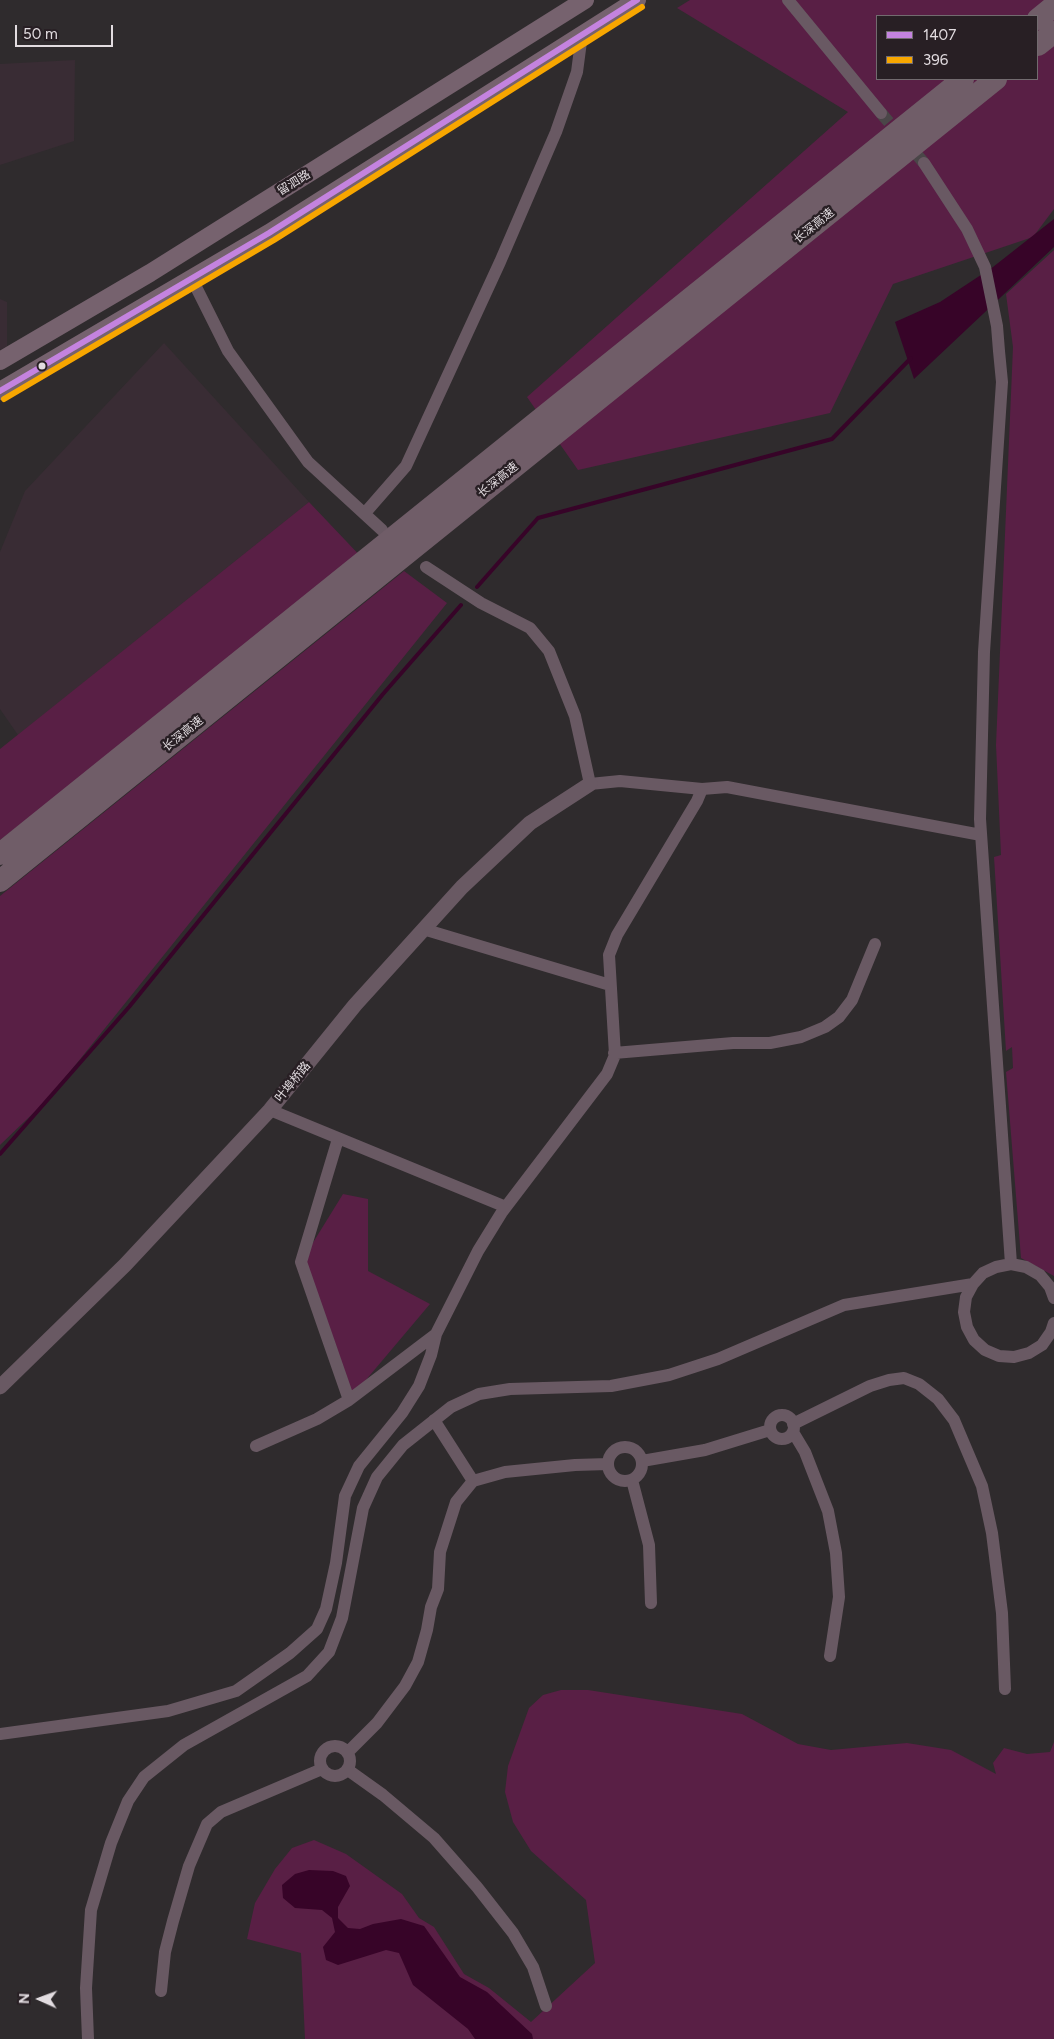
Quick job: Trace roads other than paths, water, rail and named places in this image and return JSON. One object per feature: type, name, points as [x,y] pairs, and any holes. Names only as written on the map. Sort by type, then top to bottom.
[{"type":"highway","points":[[1039,18],[1054,6]]},
{"type":"highway","points":[[1039,45],[1054,32]]},
{"type":"highway","name":"长深高速","points":[[0,854],[963,80]]},
{"type":"highway","name":"长深高速","points":[[0,881],[995,80]]},
{"type":"main road","name":"留泗路","points":[[0,361],[150,273],[584,0]]},
{"type":"main road","points":[[0,391],[269,233],[637,0]]},
{"type":"street","points":[[788,0],[881,113]]},
{"type":"street","points":[[365,513],[406,466],[500,262],[556,132],[577,72],[582,34]]},
{"type":"street","points":[[924,163],[967,229],[985,267],[997,326],[1002,382],[984,652],[981,835],[1011,1264]]},
{"type":"street","points":[[192,279],[228,351],[308,462],[382,530]]},
{"type":"street","points":[[426,567],[481,603],[530,628],[549,651],[575,716],[590,784],[620,781],[702,789],[727,787],[981,835]]},
{"type":"street","name":"叶埠桥路","points":[[0,1387],[125,1265],[270,1110],[355,1004],[462,887],[530,823],[590,784]]},
{"type":"street","points":[[0,1734],[168,1712],[236,1691],[290,1654],[317,1629],[326,1609],[332,1581],[345,1496],[359,1466],[402,1413],[419,1386],[431,1355],[436,1334],[478,1251],[506,1207],[607,1074],[614,1053],[609,954],[617,935],[702,789]]},
{"type":"street","points":[[423,929],[610,985]]},
{"type":"street","points":[[614,1053],[733,1043],[770,1044],[801,1037],[825,1027],[839,1016],[852,1000],[875,944]]},
{"type":"street","points":[[270,1110],[506,1207]]},
{"type":"street","points":[[338,1139],[301,1262],[349,1400]]},
{"type":"street","points":[[1054,1298],[1050,1287],[1040,1275],[1026,1267],[1011,1264],[996,1267],[983,1274],[973,1284],[966,1297],[964,1312],[967,1327],[974,1340],[985,1350],[999,1356],[1014,1357],[1029,1353],[1042,1344],[1051,1332],[1054,1323]]},
{"type":"street","points":[[88,2039],[86,1988],[91,1910],[111,1843],[128,1801],[144,1777],[184,1745],[307,1676],[329,1652],[342,1618],[363,1508],[378,1477],[403,1445],[451,1407],[479,1394],[510,1389],[612,1386],[669,1375],[718,1359],[844,1305],[973,1284]]},
{"type":"street","points":[[256,1446],[317,1419],[349,1400],[436,1334]]},
{"type":"street","points":[[830,1656],[839,1597],[836,1553],[828,1511],[805,1452],[793,1428],[785,1415],[777,1416],[771,1422],[770,1430],[774,1436],[781,1439],[788,1437],[793,1428],[870,1386],[904,1378],[919,1384],[938,1399],[954,1420],[982,1486],[992,1533],[1002,1613],[1005,1689]]},
{"type":"street","points":[[434,1420],[474,1481]]},
{"type":"street","points":[[642,1461],[705,1450],[770,1430]]},
{"type":"street","points":[[626,1447],[636,1452],[642,1461],[640,1472],[632,1480],[621,1481],[616,1479],[609,1470],[608,1464],[616,1450],[626,1447]]},
{"type":"street","points":[[348,1752],[377,1723],[406,1686],[418,1662],[431,1607],[438,1589],[440,1552],[456,1502],[474,1481],[505,1472],[575,1465],[608,1464]]},
{"type":"street","points":[[632,1480],[649,1545],[651,1603]]},
{"type":"street","points":[[348,1752],[334,1745],[324,1750],[320,1759],[322,1769],[334,1776],[348,1770]]},
{"type":"street","points":[[348,1752],[350,1761],[348,1770]]},
{"type":"street","points":[[161,1991],[165,1952],[172,1921],[189,1866],[207,1824],[221,1812],[322,1769]]},
{"type":"street","points":[[348,1770],[384,1795],[434,1838],[477,1887],[513,1933],[533,1967],[546,2006]]},
{"type":"waterway","points":[[477,587],[538,518],[832,439],[911,358]]},
{"type":"waterway","points":[[0,1154],[129,1007],[383,694],[461,605]]},
{"type":"tunnel","points":[[881,113],[924,163]]}]
